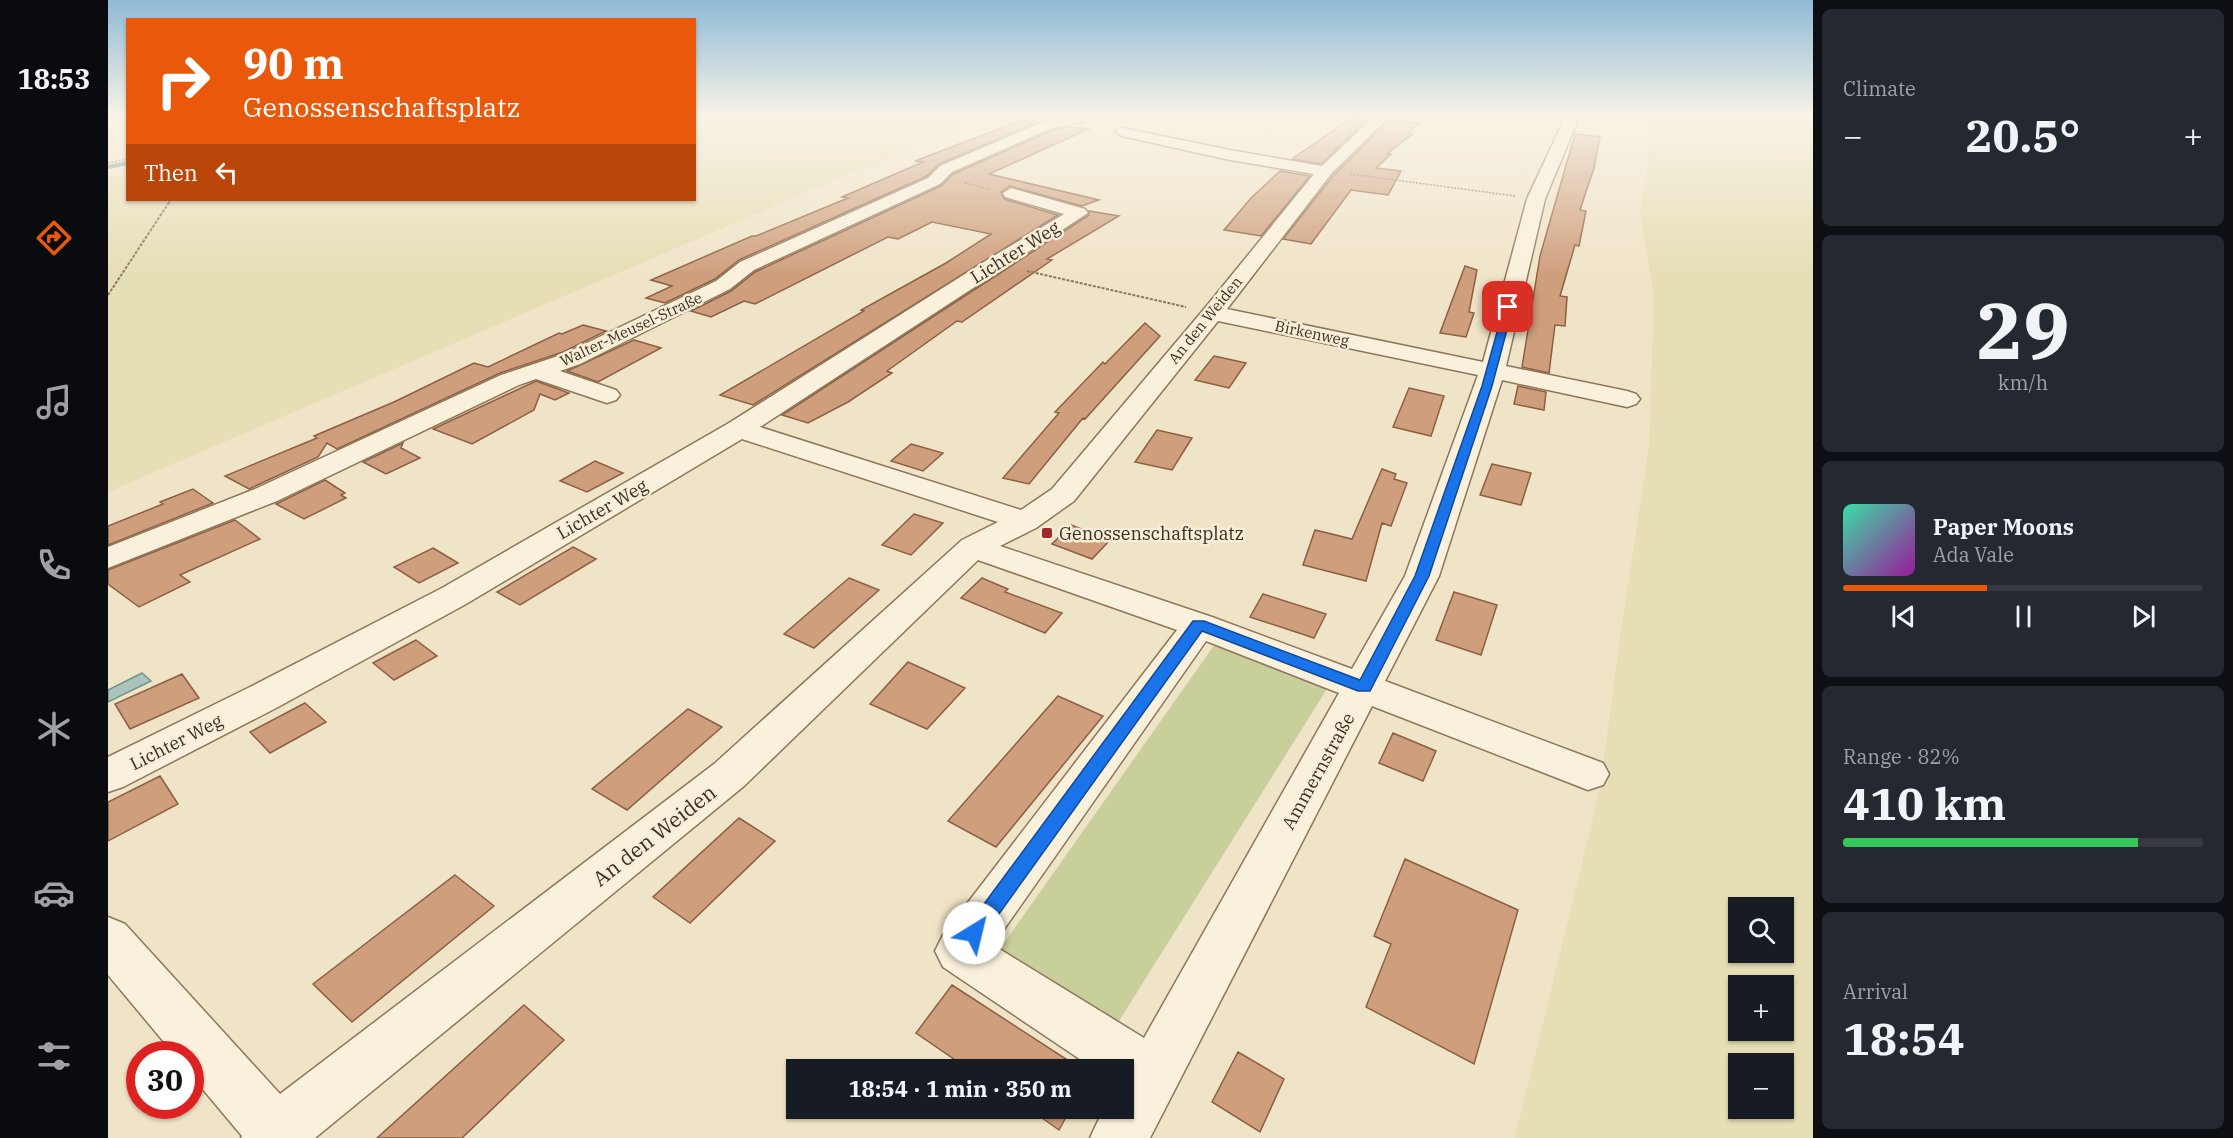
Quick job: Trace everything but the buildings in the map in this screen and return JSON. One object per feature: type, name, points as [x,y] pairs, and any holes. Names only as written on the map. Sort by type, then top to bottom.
[{"type":"street","name":"Walter-Meusel-Straße","points":[[108,558],[266,495],[510,380],[572,359],[723,285],[747,266],[937,178],[946,169]]},
{"type":"street","points":[[1314,169],[1325,171]]},
{"type":"street","name":"Ammernstraße","points":[[1119,1138],[1422,576],[1492,372],[1536,199],[1549,169]]},
{"type":"street","name":"An den Weiden","points":[[274,1135],[729,775],[973,547],[1025,521],[1063,495],[1213,313],[1325,171]]},
{"type":"street","name":"Lichter Weg","points":[[108,776],[264,698],[454,596],[739,429],[1079,213],[1011,193]]},
{"type":"street","name":"Birkenweg","points":[[1213,313],[1627,399]]},
{"type":"street","points":[[535,372],[607,395]]},
{"type":"street","points":[[739,429],[1025,521]]},
{"type":"street","points":[[973,547],[1199,625],[1588,774]]},
{"type":"street","points":[[1152,1075],[960,951],[1199,625]]},
{"type":"street","points":[[108,939],[274,1135]]},
{"type":"path","points":[[1325,171],[1536,199]]},
{"type":"path","points":[[937,178],[1011,193]]},
{"type":"path","points":[[108,295],[170,201]]},
{"type":"path","points":[[997,263],[1213,313]]},
{"type":"shaded area","points":[[696,169],[860,169],[108,492],[108,177],[126,174],[126,201],[696,201]]},
{"type":"shaded area","points":[[1647,169],[1813,169],[1813,1138],[1515,1138],[1600,789],[1649,446],[1654,296],[1640,210]]},
{"type":"green space","points":[[1215,644],[1327,689],[1114,1029],[997,953]]},
{"type":"water","points":[[142,673],[151,681],[108,702],[108,690]]},
{"type":"place","name":"Genossenschaftsplatz","points":[[1047,533]]},
{"type":"route","points":[[974,933],[1199,625],[1364,687],[1422,576],[1492,372],[1508,307]]}]
